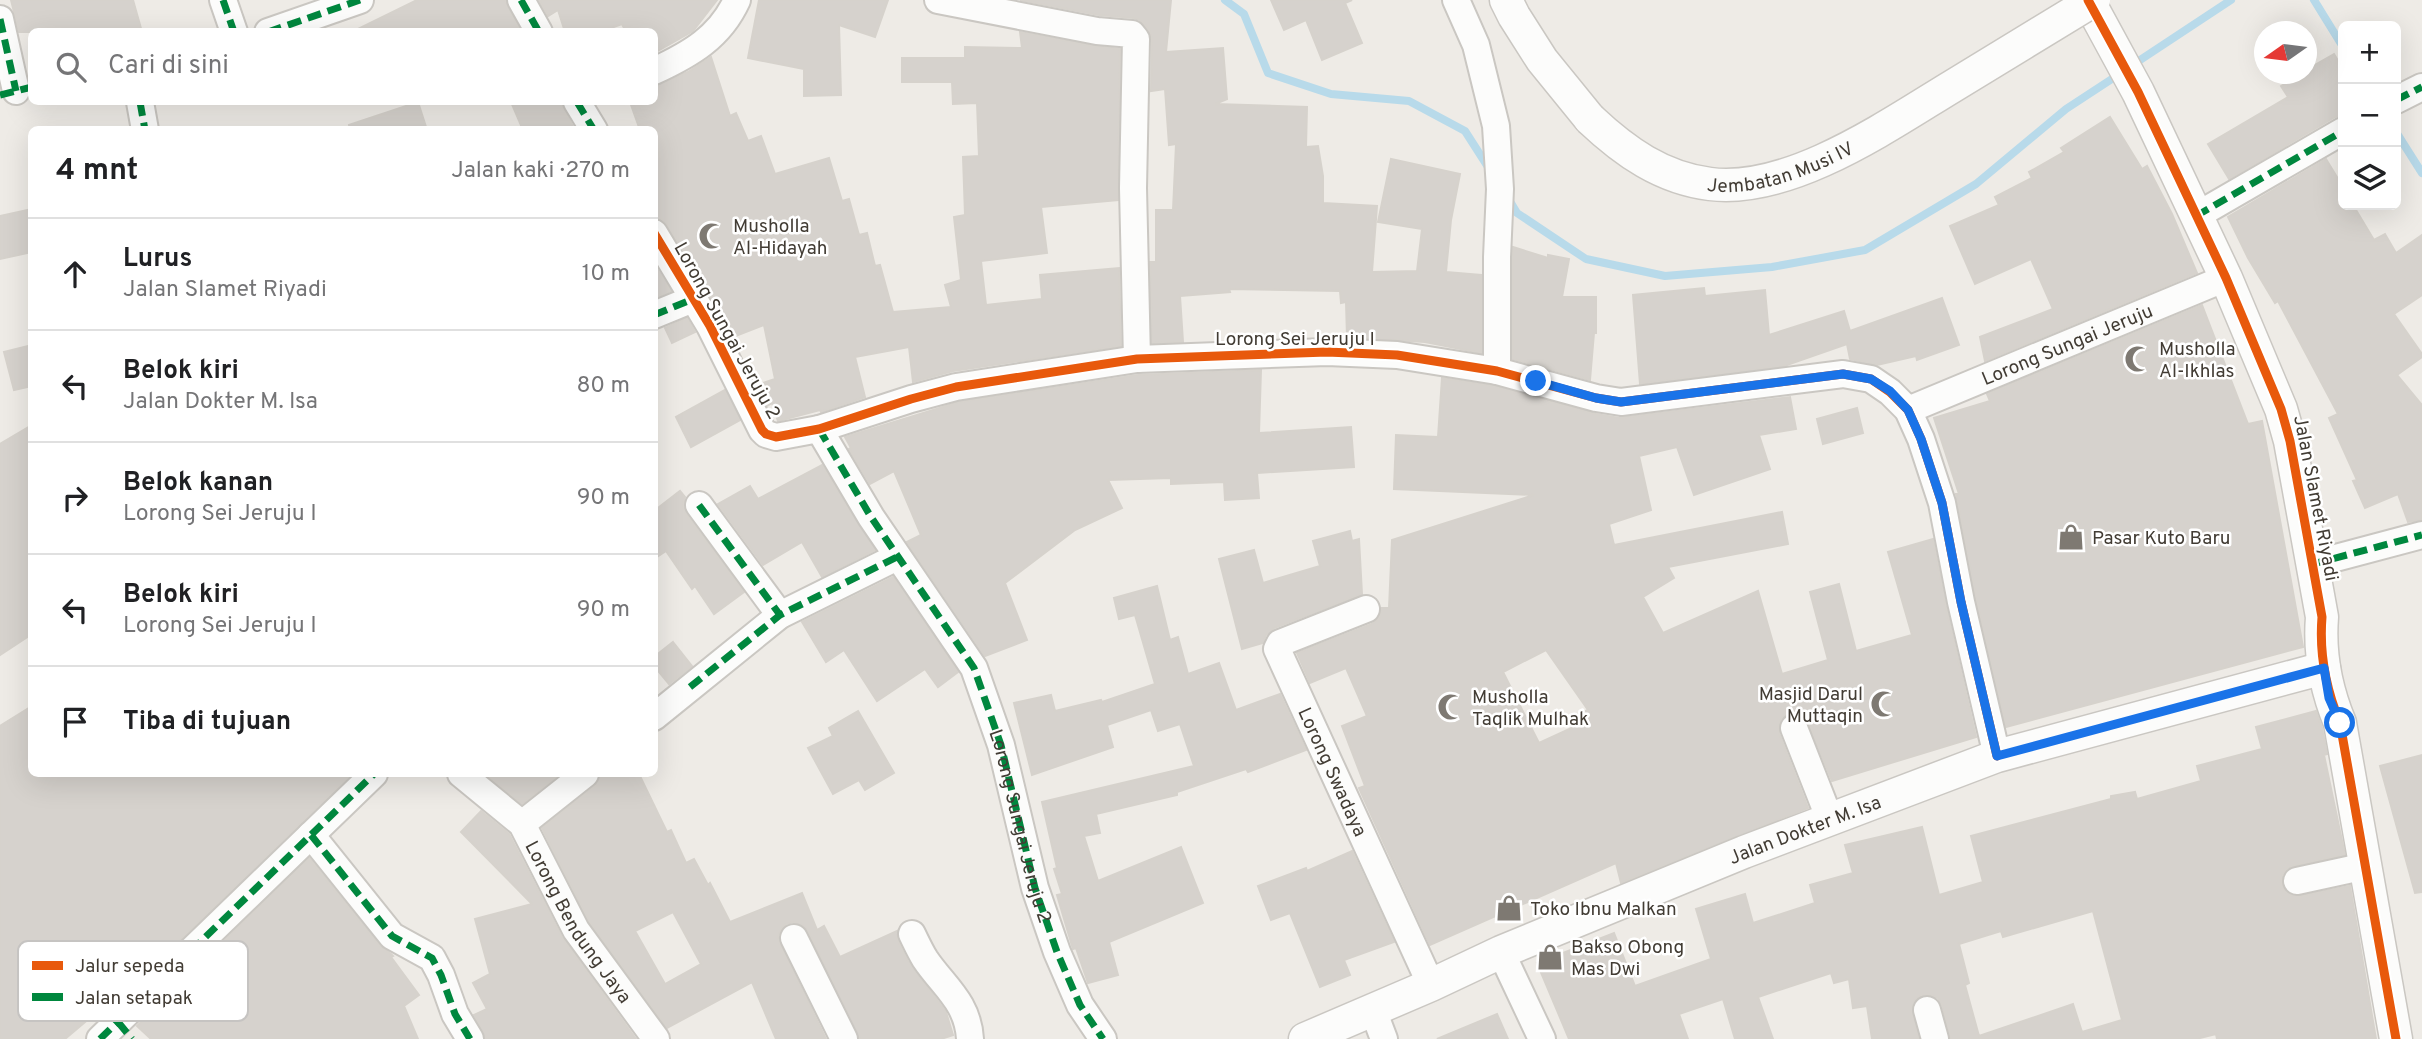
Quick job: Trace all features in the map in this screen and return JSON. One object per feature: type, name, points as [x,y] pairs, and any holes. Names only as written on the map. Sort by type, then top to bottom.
[{"type":"street","points":[[223,0],[233,28]]},
{"type":"street","points":[[280,28],[360,0]]},
{"type":"street","points":[[521,0],[537,28]]},
{"type":"street","points":[[658,69],[688,53],[719,30],[737,0]]},
{"type":"street","points":[[938,0],[1097,31],[1132,34],[1136,39],[1133,188],[1136,359]]},
{"type":"street","points":[[1456,0],[1476,45],[1496,126],[1500,189],[1496,257],[1497,371]]},
{"type":"street","name":"Jembatan Musi IV","points":[[1506,0],[1542,60],[1591,120],[1616,143],[1637,158],[1675,177],[1712,184],[1751,184],[1795,171],[1862,141],[2094,0]]},
{"type":"street","name":"Jalan Slamet Riyadi","points":[[2088,0],[2138,92],[2226,278],[2281,409],[2314,564],[2322,617],[2320,643],[2329,698],[2340,723],[2396,1039]]},
{"type":"street","points":[[0,19],[16,91]]},
{"type":"street","points":[[2401,98],[2422,87]]},
{"type":"street","points":[[141,105],[144,126]]},
{"type":"street","points":[[580,105],[592,126]]},
{"type":"street","points":[[2196,216],[2338,134]]},
{"type":"street","name":"Lorong Sungai Jeruju 2","points":[[658,240],[765,434],[776,437],[819,429],[871,517],[974,668],[1001,746],[1035,888],[1057,952],[1080,1005],[1103,1039]]},
{"type":"street","name":"Lorong Sungai Jeruju","points":[[1908,410],[2226,278]]},
{"type":"street","points":[[658,313],[693,299]]},
{"type":"street","name":"Lorong Sei Jeruju I","points":[[819,429],[956,387],[1136,359],[1327,352],[1397,355],[1497,371],[1596,398],[1621,402],[1843,374],[1871,379],[1890,391],[1908,410],[1921,439],[1942,503],[1961,602],[1997,756]]},
{"type":"street","points":[[699,505],[780,615]]},
{"type":"street","points":[[2314,564],[2422,535]]},
{"type":"street","points":[[658,714],[780,615],[897,557]]},
{"type":"street","name":"Lorong Swadaya","points":[[1366,608],[1280,643],[1277,649],[1431,985]]},
{"type":"street","points":[[2322,617],[2333,640],[2342,695],[2340,723]]},
{"type":"street","name":"Jalan Dokter M. Isa","points":[[1314,1037],[1501,952],[1997,756],[2324,668]]},
{"type":"street","points":[[1794,728],[1830,820]]},
{"type":"street","points":[[207,941],[371,777]]},
{"type":"street","points":[[465,777],[512,816],[580,777]]},
{"type":"street","name":"Lorong Bendung Jaya","points":[[512,816],[576,930],[656,1039]]},
{"type":"street","points":[[311,835],[392,936],[432,958],[455,1014],[470,1039]]},
{"type":"street","points":[[2297,881],[2365,866]]},
{"type":"street","points":[[912,934],[925,958],[958,999],[970,1039]]},
{"type":"street","points":[[794,938],[844,1039]]},
{"type":"street","points":[[1501,952],[1542,1039]]},
{"type":"street","points":[[1373,1010],[1384,1039]]},
{"type":"street","points":[[1927,1010],[1935,1039]]},
{"type":"building","points":[[11,0],[133,0],[141,28],[28,28],[28,32],[19,32]]},
{"type":"building","points":[[417,0],[505,0],[519,28],[360,28]]},
{"type":"building","points":[[539,0],[717,0],[693,31],[658,51],[658,28],[624,28],[622,24],[611,28],[564,28],[558,10],[548,16]]},
{"type":"building","points":[[759,0],[888,0],[875,37],[839,25],[841,95],[804,96],[804,69],[748,58]]},
{"type":"building","points":[[1020,0],[1171,0],[1166,52],[1223,48],[1227,99],[1215,104],[1307,107],[1306,147],[1318,146],[1323,176],[1323,203],[1377,206],[1372,272],[1417,271],[1422,229],[1378,222],[1391,159],[1460,174],[1451,220],[1446,272],[1481,275],[1481,353],[1425,342],[1347,337],[1346,302],[1341,303],[1340,291],[1229,289],[1230,292],[1180,296],[1183,342],[1152,343],[1150,262],[1156,262],[1156,210],[1173,210],[1176,144],[1169,145],[1165,89],[1151,91],[1152,39],[1149,30],[1140,20],[1134,18],[1099,15]]},
{"type":"building","points":[[1271,0],[1352,0],[1345,3],[1362,43],[1322,60],[1306,20],[1284,30]]},
{"type":"building","points":[[1020,32],[1120,49],[1118,200],[1041,207],[1047,253],[981,261],[986,305],[1042,299],[1040,275],[1119,268],[1121,346],[953,371],[913,382],[909,347],[855,357],[865,397],[821,412],[820,410],[778,421],[772,403],[767,406],[757,385],[775,379],[764,325],[733,337],[667,225],[658,218],[658,126],[639,126],[631,105],[658,105],[658,84],[688,72],[711,57],[730,116],[736,113],[748,141],[761,136],[775,174],[829,158],[842,201],[849,199],[859,235],[867,233],[875,266],[880,265],[893,312],[951,307],[945,285],[961,280],[954,217],[965,215],[963,157],[979,156],[977,103],[953,104],[952,82],[902,82],[902,58],[965,58],[965,47],[1022,48]]},
{"type":"building","points":[[2334,54],[2338,61],[2338,116],[2229,179],[2208,144],[2288,97],[2281,86],[2284,84],[2317,84],[2317,64]]},
{"type":"building","points":[[409,105],[419,105],[426,126],[349,126]]},
{"type":"building","points":[[512,105],[562,105],[573,126],[521,126]]},
{"type":"building","points":[[2110,117],[2142,169],[2147,166],[2172,214],[2197,273],[1985,361],[1980,337],[2053,309],[2031,259],[1975,284],[1950,226],[1999,205],[1995,197],[2032,178],[2029,172],[2064,152],[2061,148]]},
{"type":"building","points":[[2326,159],[2338,179],[2338,210],[2356,210],[2374,240],[2385,234],[2396,253],[2422,235],[2422,295],[2394,314],[2422,354],[2422,357],[2397,375],[2422,405],[2422,520],[2408,522],[2398,494],[2365,508],[2353,481],[2357,480],[2329,418],[2338,414],[2278,301],[2275,303],[2248,258],[2228,217]]},
{"type":"building","points":[[28,210],[28,253],[0,259],[0,216]]},
{"type":"building","points":[[1513,247],[1548,258],[1548,255],[1569,259],[1562,297],[1596,297],[1596,333],[1590,380],[1513,359]]},
{"type":"building","points":[[658,270],[671,291],[658,296]]},
{"type":"building","points":[[1704,288],[1705,296],[1765,290],[1769,335],[1844,311],[1850,331],[1942,298],[1959,345],[1917,360],[1916,356],[1877,365],[1850,359],[1847,344],[1784,366],[1640,384],[1633,295]]},
{"type":"building","points":[[2202,305],[2248,424],[2262,421],[2303,647],[2006,727],[1976,599],[1956,494],[1959,494],[1934,418],[1990,401],[1987,394]]},
{"type":"building","points":[[687,318],[695,332],[672,343],[665,328]]},
{"type":"building","points":[[28,346],[28,387],[14,390],[4,352]]},
{"type":"building","points":[[1261,370],[1259,433],[1351,427],[1354,467],[1257,473],[1259,498],[1225,500],[1224,482],[1171,484],[1171,478],[1108,480],[1122,508],[1075,530],[1005,583],[1027,640],[985,656],[907,542],[921,535],[894,471],[870,484],[849,449],[851,448],[845,437],[959,402],[1138,375]]},
{"type":"building","points":[[1442,378],[1494,386],[1619,418],[1790,397],[1796,429],[1759,435],[1770,469],[1694,495],[1677,447],[1639,456],[1651,510],[1609,524],[1614,545],[1782,512],[1788,544],[1668,567],[1674,578],[1643,597],[1663,633],[1758,591],[1782,674],[1828,660],[1810,592],[1839,584],[1856,651],[1912,635],[1888,552],[1933,539],[1976,737],[1832,781],[1808,722],[1803,715],[1789,713],[1781,719],[1779,733],[1808,808],[1621,883],[1616,863],[1430,945],[1359,788],[1365,786],[1342,726],[1367,716],[1346,668],[1310,683],[1297,653],[1372,624],[1379,618],[1381,608],[1389,608],[1392,540],[1534,495],[1394,489],[1396,435],[1438,437]],"holes":[[[1546,650],[1588,710],[1572,717],[1576,726],[1539,743],[1503,672]]]},
{"type":"building","points":[[725,390],[740,420],[691,447],[676,417]]},
{"type":"building","points":[[1857,408],[1863,433],[1823,444],[1817,419]]},
{"type":"building","points":[[28,427],[28,637],[0,655],[0,444]]},
{"type":"building","points":[[822,465],[875,550],[822,577],[802,542],[763,565],[718,504],[750,486],[758,499]]},
{"type":"building","points":[[680,491],[685,497],[683,506],[686,514],[744,592],[714,614],[695,586],[692,589],[666,551],[658,556],[658,508]]},
{"type":"building","points":[[1350,531],[1352,541],[1359,539],[1362,594],[1274,628],[1266,635],[1263,643],[1242,649],[1219,559],[1254,550],[1263,583],[1320,566],[1313,541]]},
{"type":"building","points":[[893,577],[958,672],[938,687],[925,669],[877,701],[844,650],[826,662],[802,622]]},
{"type":"building","points":[[1157,586],[1170,640],[1178,637],[1188,674],[1219,663],[1236,710],[1280,694],[1306,750],[1248,772],[1246,769],[1177,792],[1177,795],[1096,814],[1100,833],[1084,836],[1098,881],[1181,847],[1203,903],[1109,942],[1118,975],[1088,983],[1076,948],[1073,949],[1057,895],[1062,894],[1054,869],[1057,868],[1042,802],[1194,766],[1180,724],[1158,731],[1151,710],[1107,725],[1113,747],[1032,775],[1014,703],[1051,695],[1055,711],[1101,700],[1102,702],[1155,684],[1135,615],[1119,619],[1114,598]]},
{"type":"building","points":[[673,642],[692,666],[669,684],[658,671],[658,654]]},
{"type":"building","points":[[28,708],[28,777],[349,777],[179,941],[18,941],[18,1021],[86,1021],[65,1039],[0,1039],[0,726]]},
{"type":"building","points":[[858,711],[894,773],[865,790],[859,780],[833,794],[808,748],[833,736],[829,728]]},
{"type":"building","points":[[2316,711],[2322,728],[2327,754],[2324,755],[2345,855],[2293,866],[2282,876],[2282,884],[2286,892],[2293,896],[2350,886],[2376,1039],[2217,1039],[2216,1034],[2196,1039],[1950,1039],[1938,998],[1923,995],[1916,999],[1912,1007],[1919,1039],[1872,1039],[1867,1006],[1853,1008],[1849,979],[1834,983],[1831,973],[1758,997],[1773,1039],[1735,1039],[1723,999],[1679,1014],[1688,1039],[1569,1039],[1537,963],[1614,933],[1635,986],[1711,959],[1696,909],[1745,894],[1753,923],[1815,903],[1810,885],[1853,873],[1845,845],[1922,827],[1939,895],[1983,882],[1971,836],[2111,799],[2111,796],[2135,792],[2137,799],[2201,781],[2197,766],[2262,749],[2256,727]],"holes":[[[2093,911],[2122,1020],[2082,1032],[2073,1004],[1979,1036],[1965,985],[1969,983],[1959,944],[2001,931],[2003,937]]]},
{"type":"building","points":[[2422,755],[2422,892],[2415,893],[2380,766]]},
{"type":"building","points":[[489,777],[556,777],[522,804]]},
{"type":"building","points":[[599,777],[640,777],[667,832],[671,830],[686,863],[694,859],[730,922],[802,893],[817,930],[824,926],[840,957],[897,931],[898,941],[908,961],[946,1012],[953,1035],[941,1039],[860,1039],[808,931],[794,922],[786,924],[781,930],[778,936],[780,944],[826,1039],[776,1039],[752,982],[667,1028],[589,922],[542,828],[595,786]],"holes":[[[673,912],[701,964],[665,984],[635,931]]]},
{"type":"building","points":[[481,811],[509,834],[562,937],[636,1039],[486,1039],[474,1015],[487,1009],[473,983],[490,974],[475,919],[532,904],[461,832]]},
{"type":"building","points":[[1352,851],[1394,942],[1344,960],[1350,975],[1320,987],[1290,913],[1271,920],[1258,886],[1306,868],[1307,871]]},
{"type":"building","points":[[309,858],[380,946],[393,956],[391,957],[419,995],[404,1006],[418,1039],[151,1039],[137,1026],[142,1021],[248,1021],[248,941],[224,941]]},
{"type":"building","points":[[1497,1014],[1508,1039],[1437,1039]]},
{"type":"waterway","points":[[1225,0],[1244,14],[1268,73],[1331,94],[1409,101],[1465,131],[1490,170]]},
{"type":"waterway","points":[[2131,66],[2231,0]]},
{"type":"waterway","points":[[2314,0],[2338,39]]},
{"type":"waterway","points":[[1508,198],[1517,213],[1586,259],[1665,276],[1772,267],[1865,250],[1976,184],[2066,109],[2121,73]]},
{"type":"waterway","points":[[2401,140],[2422,173]]},
{"type":"marked path","points":[[223,0],[233,28]]},
{"type":"marked path","points":[[280,28],[360,0]]},
{"type":"marked path","points":[[521,0],[537,28]]},
{"type":"marked path","points":[[0,19],[16,91]]},
{"type":"marked path","points":[[2401,98],[2422,87]]},
{"type":"marked path","points":[[0,95],[28,88]]},
{"type":"marked path","points":[[141,105],[144,126]]},
{"type":"marked path","points":[[579,105],[592,126]]},
{"type":"marked path","points":[[2196,216],[2338,134]]},
{"type":"marked path","points":[[658,313],[693,299]]},
{"type":"marked path","points":[[819,429],[871,517],[974,668],[1001,745],[1035,888],[1057,952],[1080,1005],[1103,1039]]},
{"type":"marked path","points":[[699,505],[780,615]]},
{"type":"marked path","points":[[2313,564],[2422,535]]},
{"type":"marked path","points":[[690,687],[780,615],[897,557]]},
{"type":"marked path","points":[[201,941],[371,777]]},
{"type":"marked path","points":[[311,835],[392,936],[432,958],[455,1014],[470,1039]]},
{"type":"marked path","points":[[100,1039],[119,1021]]},
{"type":"marked path","points":[[118,1022],[132,1039]]},
{"type":"cycle path","points":[[2088,0],[2138,92],[2226,278],[2281,409],[2290,441],[2322,617],[2325,671],[2340,723],[2396,1039]]},
{"type":"cycle path","points":[[658,240],[710,326],[762,430],[776,437],[819,429],[956,387],[1137,359],[1327,352],[1397,355],[1497,371],[1596,398],[1621,402],[1843,374],[1871,379],[1890,392],[1908,410],[1921,439],[1942,503],[1961,602],[1997,756]]},
{"type":"place","name":"Musholla Al-Hidayah","points":[[712,236]]},
{"type":"place","name":"Musholla Al-Ikhlas","points":[[2138,359]]},
{"type":"place","name":"Pasar Kuto Baru","points":[[2071,537]]},
{"type":"place","name":"Masjid Darul Muttaqin","points":[[1884,704]]},
{"type":"place","name":"Musholla Taqlik Mulhak","points":[[1451,707]]},
{"type":"place","name":"Toko Ibnu Malkan","points":[[1509,908]]},
{"type":"place","name":"Bakso Obong Mas Dwi","points":[[1550,957]]},
{"type":"route","points":[[1536,381],[1596,398],[1621,402],[1843,374],[1871,379],[1890,391],[1908,410],[1921,439],[1942,503],[1961,602],[1997,756],[2324,668],[2329,698],[2340,723]]}]
